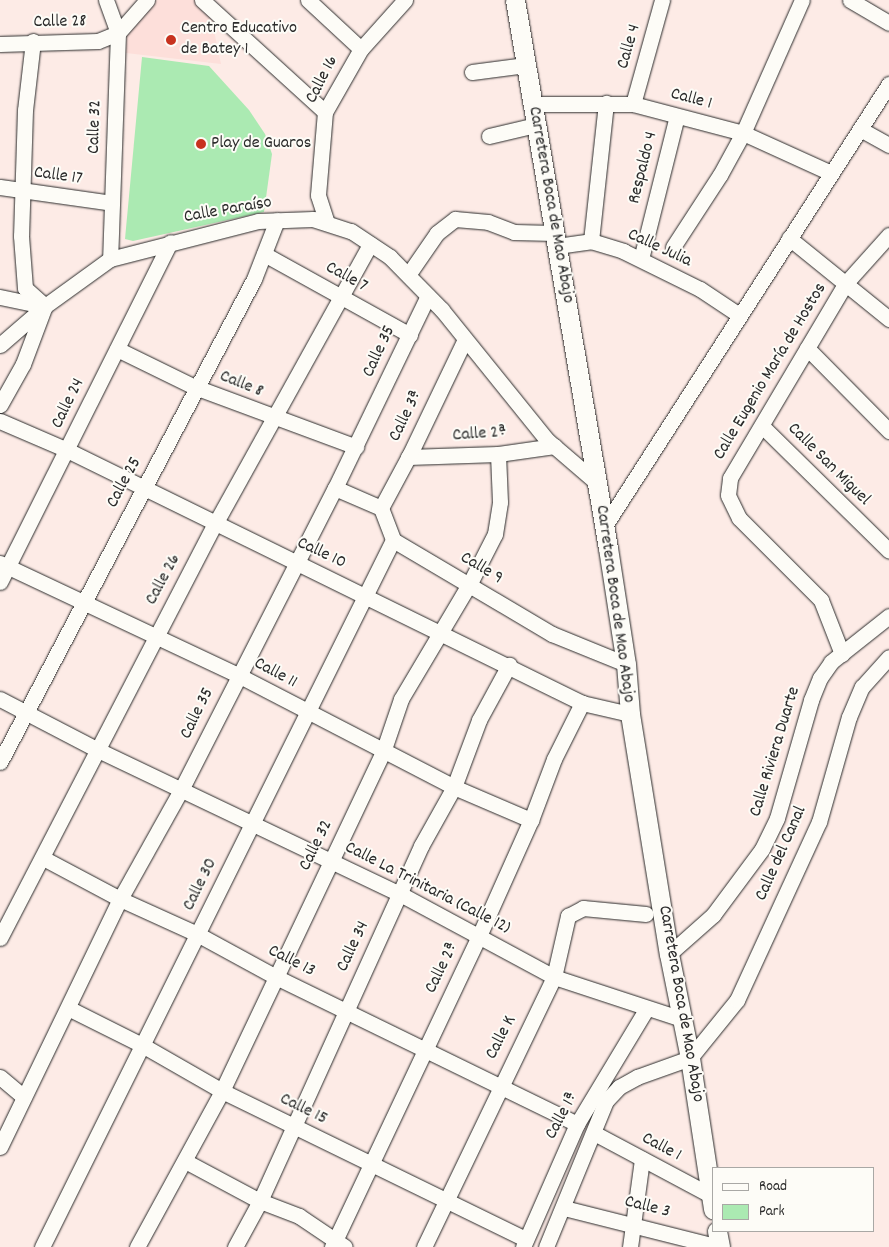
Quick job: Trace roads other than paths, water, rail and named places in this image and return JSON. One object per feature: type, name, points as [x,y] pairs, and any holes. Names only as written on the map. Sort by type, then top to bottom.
[{"type":"street","name":"Calle 32","points":[[106,0],[118,33],[110,258]]},
{"type":"street","points":[[118,33],[147,0]]},
{"type":"street","points":[[202,0],[325,112]]},
{"type":"street","points":[[308,0],[361,49]]},
{"type":"street","name":"Calle 16","points":[[327,224],[318,195],[325,112],[361,49],[405,0]]},
{"type":"street","name":"Carretera Boca de Mao Abajo","points":[[515,0],[626,664],[630,714],[668,954],[690,1058],[712,1202]]},
{"type":"street","name":"Calle 4","points":[[633,104],[662,0]]},
{"type":"street","points":[[673,247],[720,175],[743,133],[802,0]]},
{"type":"street","points":[[850,0],[889,22]]},
{"type":"street","name":"Calle 28","points":[[0,44],[33,41],[98,41],[118,33]]},
{"type":"street","points":[[33,41],[20,190],[25,288],[44,306]]},
{"type":"street","points":[[472,72],[526,65]]},
{"type":"street","points":[[604,527],[889,84]]},
{"type":"street","points":[[591,241],[606,103]]},
{"type":"street","name":"Calle 1","points":[[533,104],[633,104],[743,133],[831,173]]},
{"type":"street","name":"Respaldo 4","points":[[641,259],[676,116]]},
{"type":"street","points":[[489,136],[536,125]]},
{"type":"street","points":[[860,129],[889,145]]},
{"type":"street","name":"Calle 17","points":[[0,187],[112,203]]},
{"type":"street","name":"Calle Paraíso","points":[[0,346],[44,306],[110,258],[258,221],[313,219],[351,231],[390,257],[428,296],[554,446],[596,482]]},
{"type":"street","name":"Calle Julia","points":[[408,275],[437,233],[455,219],[488,222],[514,232],[556,239],[591,241],[641,259],[700,289],[739,315]]},
{"type":"street","name":"Calle 25","points":[[0,762],[254,279],[277,220]]},
{"type":"street","name":"Calle Eugenio María de Hostos","points":[[842,654],[821,600],[740,518],[728,495],[730,478],[845,284],[889,235]]},
{"type":"street","points":[[789,238],[889,319]]},
{"type":"street","name":"Calle 24","points":[[0,582],[4,565],[67,450],[170,242]]},
{"type":"street","name":"Calle 26","points":[[0,938],[215,524],[370,244]]},
{"type":"street","name":"Calle 7","points":[[264,254],[410,335]]},
{"type":"street","name":"Calle 35","points":[[0,1147],[120,899],[182,788],[295,563],[356,447],[428,296]]},
{"type":"street","points":[[0,297],[44,306]]},
{"type":"street","points":[[0,405],[23,364],[44,306]]},
{"type":"street","name":"Calle 3ª","points":[[381,508],[408,458],[465,339]]},
{"type":"street","points":[[807,348],[889,431]]},
{"type":"street","name":"Calle 8","points":[[117,349],[196,387],[272,418],[356,447]]},
{"type":"street","name":"Calle 10","points":[[0,421],[67,450],[143,490],[442,631],[582,703],[630,714]]},
{"type":"street","name":"Calle San Miguel","points":[[762,426],[889,551]]},
{"type":"street","name":"Calle 2ª","points":[[408,458],[498,454],[554,446]]},
{"type":"street","name":"Calle 32","points":[[137,1247],[222,1091],[383,752],[401,699],[470,583],[495,534],[500,502],[498,454]]},
{"type":"street","points":[[335,488],[381,508],[393,540]]},
{"type":"street","name":"Calle 9","points":[[393,540],[470,583],[552,634],[626,664]]},
{"type":"street","name":"Calle 30","points":[[42,1247],[393,540]]},
{"type":"street","name":"Calle 11","points":[[4,565],[238,675],[383,752],[531,820]]},
{"type":"street","name":"Calle Riviera Duarte","points":[[668,954],[713,915],[762,849],[777,818],[811,700],[820,678],[842,654],[889,616]]},
{"type":"street","name":"Calle del Canal","points":[[690,1058],[737,1000],[819,822],[849,717],[862,687],[889,657]]},
{"type":"street","name":"Calle 34","points":[[235,1247],[260,1201],[292,1126],[421,846],[454,786],[479,720],[509,665]]},
{"type":"street","name":"Calle La Trinitaria (Calle 12)","points":[[0,699],[27,710],[98,750],[182,788],[252,824],[400,894],[554,977],[682,1019]]},
{"type":"street","name":"Calle 2ª","points":[[338,1244],[370,1162],[479,936],[531,820],[554,759],[582,703]]},
{"type":"street","name":"Calle 13","points":[[43,858],[120,899],[198,934],[276,977],[425,1048],[577,1124]]},
{"type":"street","name":"Calle K","points":[[424,1247],[499,1086],[554,977],[566,922],[572,912],[583,908],[646,914]]},
{"type":"street","name":"Calle 15","points":[[68,1008],[142,1045],[222,1091],[447,1199],[524,1243]]},
{"type":"street","name":"Calle 1ª","points":[[524,1243],[577,1124],[647,1008]]},
{"type":"street","points":[[546,1247],[564,1208],[606,1101],[619,1087],[636,1077],[690,1058]]},
{"type":"street","points":[[0,1077],[24,1096]]},
{"type":"street","name":"Calle 1","points":[[594,1133],[642,1159],[712,1202]]},
{"type":"street","points":[[630,1247],[642,1159]]},
{"type":"street","points":[[185,1161],[260,1201],[299,1216],[338,1244]]},
{"type":"street","name":"Calle 3","points":[[564,1208],[633,1223],[720,1247]]},
{"type":"street","points":[[717,1232],[720,1247]]},
{"type":"place","name":"Centro Educativo de Batey 1","points":[[171,40]]},
{"type":"place","name":"Play de Guaros","points":[[201,144]]}]
